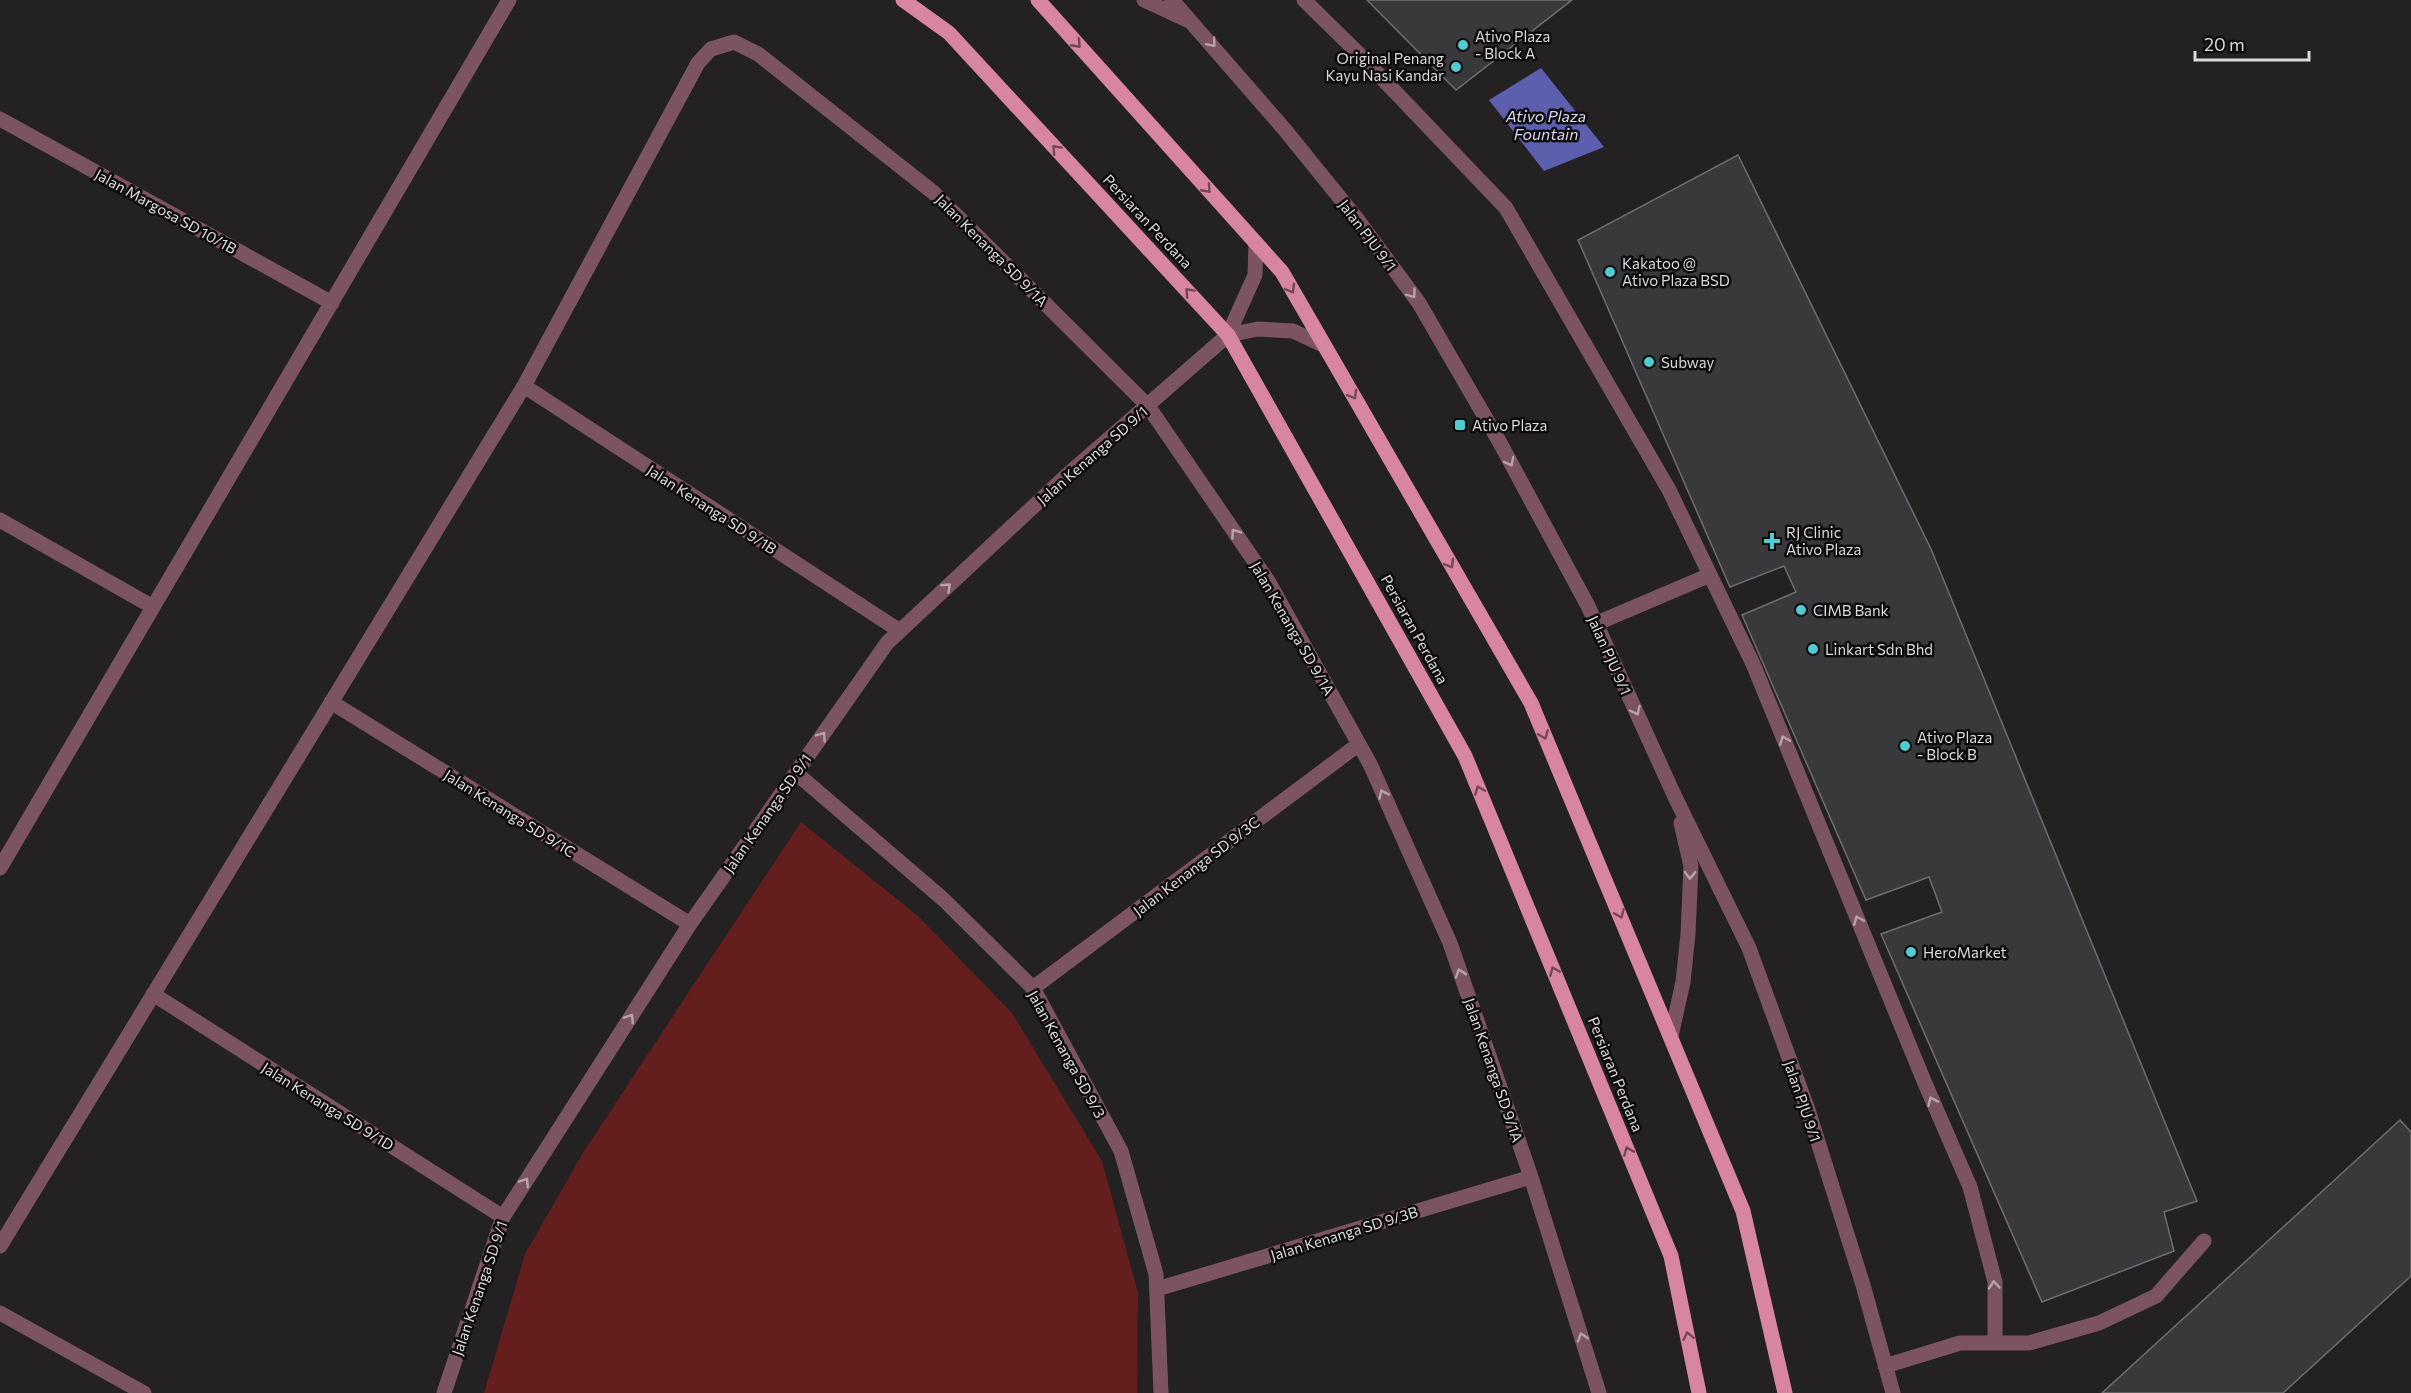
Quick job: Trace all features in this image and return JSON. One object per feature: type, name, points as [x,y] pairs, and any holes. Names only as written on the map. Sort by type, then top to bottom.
[{"type":"main road","name":"Persiaran Perdana","points":[[903,0],[949,33],[1228,334],[1465,756],[1671,1256],[1699,1393]]},
{"type":"main road","points":[[1038,0],[1281,272],[1531,703],[1743,1210],[1785,1393]]},
{"type":"street","points":[[0,868],[509,0]]},
{"type":"street","points":[[1144,0],[1194,22]]},
{"type":"street","name":"Jalan PJU 9/1","points":[[1172,0],[1194,22],[1357,219],[1419,303],[1499,441],[1595,624],[1675,797],[1749,948],[1808,1110],[1863,1285],[1893,1393]]},
{"type":"street","points":[[1304,0],[1506,208],[1669,490],[1753,664],[1924,1081],[1970,1187],[1995,1281],[1995,1343]]},
{"type":"street","name":"Jalan Kenanga SD 9/1A","points":[[524,386],[698,63],[711,49],[734,42],[758,54],[934,193],[1148,406],[1268,581],[1359,744],[1449,943],[1531,1177],[1599,1393]]},
{"type":"street","name":"Jalan Margosa SD 10/1B","points":[[0,119],[332,303]]},
{"type":"street","name":"Jalan Kenanga SD 9/1","points":[[444,1393],[503,1217],[690,924],[887,643],[1065,477],[1228,334],[1255,276],[1256,243]]},
{"type":"street","points":[[1228,334],[1258,329],[1293,331],[1323,345]]},
{"type":"street","points":[[0,1246],[524,386]]},
{"type":"street","name":"Jalan Kenanga SD 9/1B","points":[[524,386],[900,631]]},
{"type":"street","points":[[0,520],[153,607]]},
{"type":"street","points":[[1595,624],[1710,575]]},
{"type":"street","name":"Jalan Kenanga SD 9/1C","points":[[331,702],[690,924]]},
{"type":"street","name":"Jalan Kenanga SD 9/3C","points":[[1033,988],[1359,744]]},
{"type":"street","name":"Jalan Kenanga SD 9/3","points":[[796,773],[943,899],[1033,988],[1121,1151],[1156,1274],[1161,1393]]},
{"type":"street","points":[[1671,1036],[1683,982],[1691,866],[1675,797]]},
{"type":"street","name":"Jalan Kenanga SD 9/1D","points":[[153,994],[503,1217]]},
{"type":"street","name":"Jalan Kenanga SD 9/3B","points":[[1157,1289],[1531,1177]]},
{"type":"street","points":[[1885,1366],[1960,1343],[2029,1343],[2099,1323],[2156,1296],[2204,1241]]},
{"type":"street","points":[[0,1313],[144,1393]]},
{"type":"shaded area","points":[[801,822],[918,916],[1012,1013],[1102,1161],[1138,1293],[1137,1393],[484,1393],[525,1254],[584,1151]]},
{"type":"water","name":"Ativo Plaza Fountain","points":[[1541,68],[1604,147],[1544,171],[1489,100]]},
{"type":"building","name":"Ativo Plaza - Block A","points":[[1367,0],[1572,0],[1456,90]]},
{"type":"building","name":"Ativo Plaza - Block B","points":[[1738,155],[1931,549],[2197,1201],[2164,1212],[2174,1251],[2042,1302],[1881,934],[1942,912],[1929,877],[1866,900],[1742,615],[1796,592],[1784,566],[1730,587],[1578,240]]},
{"type":"building","points":[[2400,1120],[2411,1132],[2411,1276],[2283,1393],[2102,1393]]},
{"type":"place","name":"Ativo Plaza - Block A","points":[[1463,45]]},
{"type":"place","name":"Original Penang Kayu Nasi Kandar","points":[[1456,67]]},
{"type":"place","name":"Kakatoo @ Ativo Plaza BSD","points":[[1610,272]]},
{"type":"place","name":"Subway","points":[[1649,362]]},
{"type":"place","name":"Ativo Plaza","points":[[1460,425]]},
{"type":"place","name":"RJ Clinic Ativo Plaza","points":[[1772,541]]},
{"type":"place","name":"CIMB Bank","points":[[1801,610]]},
{"type":"place","name":"Linkart Sdn Bhd","points":[[1813,649]]},
{"type":"place","name":"Ativo Plaza - Block B","points":[[1905,746]]},
{"type":"place","name":"HeroMarket","points":[[1911,952]]}]
